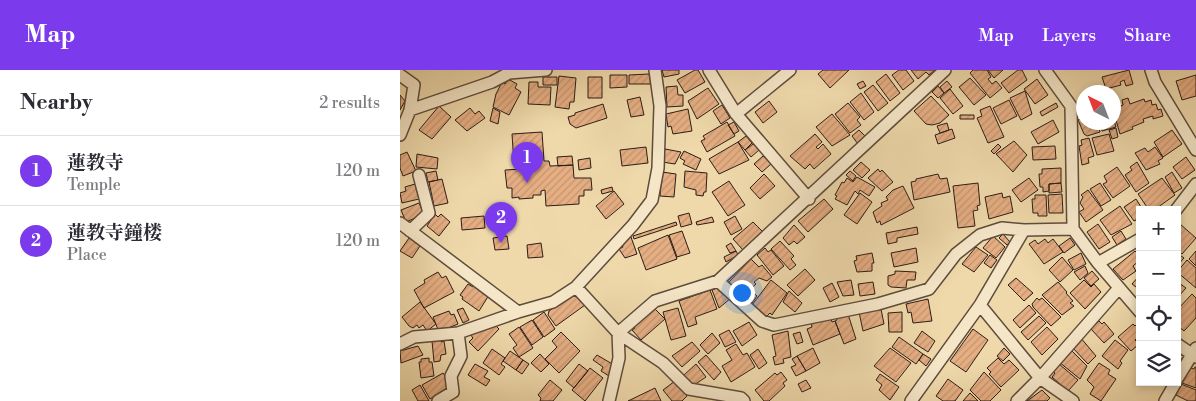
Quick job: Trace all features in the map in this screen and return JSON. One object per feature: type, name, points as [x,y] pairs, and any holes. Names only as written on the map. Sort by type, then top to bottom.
[{"type":"street","points":[[410,110],[492,82],[509,73],[546,70]]},
{"type":"street","points":[[400,344],[414,337],[458,333],[553,302],[576,287],[633,225],[652,200],[658,168],[660,106],[655,70]]},
{"type":"street","points":[[708,70],[736,114],[809,199]]},
{"type":"street","points":[[736,114],[790,70]]},
{"type":"street","points":[[618,333],[655,301],[718,281],[809,199],[945,70]]},
{"type":"street","points":[[1045,70],[1071,106],[1073,229],[1098,264],[1136,307]]},
{"type":"street","points":[[1151,70],[1155,82],[1196,150]]},
{"type":"street","points":[[400,75],[414,85],[410,110],[400,135]]},
{"type":"street","points":[[410,231],[429,213],[419,175]]},
{"type":"street","points":[[1179,206],[1196,184]]},
{"type":"street","points":[[400,223],[518,312]]},
{"type":"street","points":[[718,281],[762,322],[774,325],[878,304],[929,289],[956,254],[980,235],[1002,228],[1024,230],[1073,229]]},
{"type":"street","points":[[911,401],[980,305],[1024,230]]},
{"type":"street","points":[[1098,264],[1136,241]]},
{"type":"street","points":[[576,287],[618,333],[663,363],[689,389],[741,398],[744,401]]},
{"type":"street","points":[[1017,401],[1040,378],[1119,288]]},
{"type":"street","points":[[980,305],[1040,378],[1073,401]]},
{"type":"street","points":[[438,401],[453,392],[451,376],[461,356],[458,333]]},
{"type":"street","points":[[609,401],[619,358],[618,333]]},
{"type":"street","points":[[1181,346],[1194,354],[1181,374]]},
{"type":"street","points":[[1165,401],[1173,386]]},
{"type":"building","points":[[662,70],[679,70],[679,74],[664,77]]},
{"type":"building","points":[[698,70],[705,82],[685,93],[677,80]]},
{"type":"building","points":[[823,70],[849,70],[830,88],[818,74]]},
{"type":"building","points":[[899,70],[906,70],[914,81],[903,90],[892,75]]},
{"type":"building","points":[[911,70],[935,70],[929,75],[926,72],[918,79]]},
{"type":"building","points":[[973,70],[987,70],[991,77],[988,79],[992,84],[996,81],[1002,88],[990,98],[970,73]]},
{"type":"building","points":[[988,70],[1003,70],[994,78]]},
{"type":"building","points":[[1018,70],[1022,70],[1027,80],[1009,93],[1001,83]]},
{"type":"building","points":[[1129,70],[1133,84],[1126,86],[1124,80],[1120,82],[1121,85],[1105,85],[1102,77]]},
{"type":"building","points":[[649,74],[651,84],[629,84],[629,75]]},
{"type":"building","points":[[886,74],[900,93],[890,101],[876,82]]},
{"type":"building","points":[[610,75],[627,75],[627,87],[610,88]]},
{"type":"building","points":[[1196,75],[1196,96],[1182,100],[1176,81]]},
{"type":"building","points":[[559,76],[576,78],[574,102],[570,102],[569,109],[555,107]]},
{"type":"building","points":[[543,77],[557,77],[557,85],[543,85]]},
{"type":"building","points":[[588,77],[602,77],[602,98],[588,98]]},
{"type":"building","points":[[970,78],[986,95],[974,105],[959,87]]},
{"type":"building","points":[[508,79],[517,84],[515,88],[521,92],[509,115],[493,107],[496,94],[502,82],[505,84]]},
{"type":"building","points":[[1037,79],[1048,95],[1035,104],[1024,89]]},
{"type":"building","points":[[863,81],[866,86],[860,89],[857,84]]},
{"type":"building","points":[[947,81],[952,87],[944,93],[940,87]]},
{"type":"building","points":[[529,82],[538,82],[538,87],[551,87],[550,105],[528,104]]},
{"type":"building","points":[[873,85],[888,103],[878,111],[864,92]]},
{"type":"building","points":[[677,86],[678,95],[683,95],[683,106],[667,107],[666,87]]},
{"type":"building","points":[[938,86],[944,93],[938,98],[932,92]]},
{"type":"building","points":[[708,88],[719,104],[697,119],[688,101]]},
{"type":"building","points":[[950,89],[963,106],[953,114],[940,98]]},
{"type":"building","points":[[1025,91],[1032,114],[1021,120],[1010,98]]},
{"type":"building","points":[[861,93],[874,112],[864,120],[850,102]]},
{"type":"building","points":[[400,95],[405,101],[400,110]]},
{"type":"building","points":[[931,96],[949,115],[940,123],[932,125],[926,124],[914,111]]},
{"type":"building","points":[[640,97],[644,115],[631,117],[627,100]]},
{"type":"building","points":[[1128,98],[1130,104],[1144,99],[1145,102],[1151,100],[1152,105],[1156,104],[1158,110],[1161,109],[1163,116],[1143,119],[1144,122],[1120,134],[1122,100]]},
{"type":"building","points":[[1009,100],[1017,116],[1001,124],[993,108]]},
{"type":"building","points":[[769,101],[777,112],[763,123],[755,112]]},
{"type":"building","points":[[848,103],[860,117],[857,120],[861,125],[850,133],[835,114]]},
{"type":"building","points":[[1056,103],[1058,107],[1042,116],[1040,112]]},
{"type":"building","points":[[603,104],[607,118],[576,128],[570,124],[568,117]]},
{"type":"building","points":[[722,105],[730,118],[721,124],[713,111]]},
{"type":"building","points":[[439,106],[451,117],[432,139],[419,130]]},
{"type":"building","points":[[990,106],[1004,137],[988,143],[977,118],[982,116],[980,110]]},
{"type":"building","points":[[470,108],[475,114],[479,111],[485,118],[467,131],[455,120]]},
{"type":"building","points":[[493,108],[500,112],[498,124],[490,121]]},
{"type":"building","points":[[688,109],[692,131],[673,134],[671,126],[668,127],[666,114]]},
{"type":"building","points":[[832,114],[850,135],[832,146],[816,127]]},
{"type":"building","points":[[960,115],[974,115],[974,119],[960,119]]},
{"type":"building","points":[[1053,120],[1059,132],[1038,144],[1031,132]]},
{"type":"building","points":[[727,122],[735,136],[707,152],[701,141],[705,139],[703,136]]},
{"type":"building","points":[[734,122],[739,131],[734,134],[728,125]]},
{"type":"building","points":[[947,123],[949,130],[940,133],[937,126]]},
{"type":"building","points":[[952,129],[955,138],[938,144],[935,135]]},
{"type":"building","points":[[859,130],[866,137],[858,144],[852,136]]},
{"type":"building","points":[[1082,130],[1099,130],[1100,132],[1087,136]]},
{"type":"building","points":[[1109,130],[1116,130],[1118,137],[1112,139]]},
{"type":"building","points":[[1172,130],[1182,144],[1163,157],[1154,142]]},
{"type":"building","points":[[542,132],[544,161],[549,161],[550,166],[573,165],[574,178],[591,178],[592,190],[584,190],[584,196],[579,196],[579,204],[546,206],[545,190],[541,191],[541,195],[533,195],[533,198],[512,198],[512,188],[507,188],[505,170],[539,168],[538,162],[514,164],[512,134]]},
{"type":"building","points":[[815,134],[822,142],[816,147],[818,149],[823,144],[831,154],[814,169],[810,164],[805,169],[790,156]]},
{"type":"building","points":[[1109,134],[1114,151],[1097,155],[1092,138]]},
{"type":"building","points":[[746,136],[752,143],[745,150],[738,142]]},
{"type":"building","points":[[1089,138],[1094,156],[1088,158],[1089,163],[1082,165],[1079,146],[1082,145],[1081,140]]},
{"type":"building","points":[[1014,141],[1027,155],[1013,172],[996,154]]},
{"type":"building","points":[[738,142],[749,160],[719,174],[709,159]]},
{"type":"building","points":[[753,144],[759,150],[751,157],[745,150]]},
{"type":"building","points":[[998,144],[1001,147],[994,154],[991,151]]},
{"type":"building","points":[[1055,146],[1056,159],[1033,160],[1032,147]]},
{"type":"building","points":[[646,147],[648,163],[622,166],[620,150]]},
{"type":"building","points":[[1155,147],[1163,158],[1158,161],[1160,164],[1146,170],[1135,153],[1145,148],[1148,152]]},
{"type":"building","points":[[665,149],[681,152],[675,164],[662,162]]},
{"type":"building","points":[[684,151],[701,159],[696,170],[683,164],[685,161],[680,158]]},
{"type":"building","points":[[407,152],[416,171],[403,176],[400,168],[400,155]]},
{"type":"building","points":[[417,154],[438,158],[437,169],[416,167]]},
{"type":"building","points":[[572,156],[573,165],[558,166],[557,157]]},
{"type":"building","points":[[763,156],[771,164],[762,172],[754,164]]},
{"type":"building","points":[[1186,157],[1195,170],[1182,179],[1173,167]]},
{"type":"building","points":[[590,158],[591,168],[579,170],[578,160]]},
{"type":"building","points":[[861,162],[870,170],[862,178],[853,170]]},
{"type":"building","points":[[1137,162],[1149,183],[1136,192],[1125,175],[1132,170],[1130,167]]},
{"type":"building","points":[[1117,167],[1130,186],[1113,198],[1103,184],[1107,182],[1104,176]]},
{"type":"building","points":[[1061,168],[1061,183],[1049,184],[1049,191],[1043,192],[1043,187],[1040,187],[1039,174],[1042,174],[1042,169]]},
{"type":"building","points":[[878,169],[880,172],[882,170],[893,182],[882,191],[868,178]]},
{"type":"building","points":[[436,171],[438,180],[428,182],[426,173]]},
{"type":"building","points":[[685,171],[707,173],[706,192],[704,192],[703,196],[696,195],[696,190],[684,187]]},
{"type":"building","points":[[850,171],[856,176],[853,181],[846,175]]},
{"type":"building","points":[[662,172],[676,174],[674,197],[660,196]]},
{"type":"building","points":[[1172,172],[1182,188],[1174,193],[1165,177]]},
{"type":"building","points":[[764,174],[775,186],[760,199],[750,188]]},
{"type":"building","points":[[938,174],[940,179],[947,178],[950,192],[914,200],[911,182]]},
{"type":"building","points":[[857,177],[875,187],[869,196],[860,190],[858,194],[855,191],[847,205],[835,199],[837,196],[835,195],[842,182],[844,183],[847,178],[853,182]]},
{"type":"building","points":[[1029,178],[1038,190],[1021,202],[1012,190]]},
{"type":"building","points":[[1162,178],[1175,195],[1160,206],[1146,206],[1138,194]]},
{"type":"building","points":[[442,179],[448,203],[434,206],[429,182]]},
{"type":"building","points":[[729,181],[745,205],[728,216],[712,192]]},
{"type":"building","points":[[978,183],[980,205],[977,206],[978,210],[973,211],[975,226],[958,228],[953,186]]},
{"type":"building","points":[[1061,183],[1062,192],[1049,193],[1049,184]]},
{"type":"building","points":[[1100,183],[1111,200],[1101,206],[1090,189]]},
{"type":"building","points":[[415,184],[419,199],[402,203],[400,193],[406,191],[405,187]]},
{"type":"building","points":[[903,186],[914,208],[881,225],[880,221],[877,223],[873,212],[882,206],[881,203],[888,200],[886,197],[893,190]]},
{"type":"building","points":[[612,187],[613,191],[602,194],[601,190]]},
{"type":"building","points":[[1088,190],[1103,210],[1086,222],[1079,212],[1084,209],[1080,203],[1083,197],[1081,195]]},
{"type":"building","points":[[614,191],[624,204],[606,219],[596,206]]},
{"type":"building","points":[[860,193],[872,202],[857,224],[844,215]]},
{"type":"building","points":[[1002,193],[1003,198],[1010,196],[1013,212],[989,219],[985,197]]},
{"type":"building","points":[[1062,194],[1063,213],[1049,213],[1048,195]]},
{"type":"building","points":[[1035,195],[1046,195],[1047,216],[1038,216],[1038,213],[1033,213],[1032,199],[1035,199]]},
{"type":"building","points":[[824,199],[833,209],[808,232],[798,221]]},
{"type":"building","points":[[1136,199],[1140,206],[1136,206],[1136,220],[1134,221],[1124,207]]},
{"type":"building","points":[[419,203],[424,214],[406,222],[401,210]]},
{"type":"building","points":[[1120,206],[1132,224],[1111,235],[1100,220]]},
{"type":"building","points":[[689,213],[692,224],[681,227],[678,216]]},
{"type":"building","points":[[435,214],[438,217],[441,214],[450,222],[439,236],[427,226]]},
{"type":"building","points":[[484,216],[485,228],[462,230],[461,218]]},
{"type":"building","points":[[735,216],[742,229],[731,235],[724,222]]},
{"type":"building","points":[[712,217],[714,222],[697,225],[696,222]]},
{"type":"building","points":[[500,220],[507,220],[507,227],[500,228]]},
{"type":"building","points":[[676,222],[677,225],[634,239],[633,236]]},
{"type":"building","points":[[753,222],[763,232],[743,250],[733,239]]},
{"type":"building","points":[[1098,224],[1110,242],[1099,249],[1087,232]]},
{"type":"building","points":[[794,225],[805,237],[797,244],[794,241],[789,245],[783,238]]},
{"type":"building","points":[[1181,225],[1196,238],[1181,253]]},
{"type":"building","points":[[917,227],[918,234],[897,238],[897,242],[888,244],[886,233]]},
{"type":"building","points":[[682,231],[690,253],[677,257],[669,235]]},
{"type":"building","points":[[1121,231],[1126,239],[1117,245],[1112,237]]},
{"type":"building","points":[[1003,234],[1010,242],[1007,245],[999,238]]},
{"type":"building","points":[[668,235],[677,259],[646,270],[638,248]]},
{"type":"building","points":[[507,236],[509,249],[495,250],[493,238]]},
{"type":"building","points":[[993,236],[1005,247],[996,258],[983,248]]},
{"type":"building","points":[[631,237],[637,254],[625,258],[619,249],[623,247],[621,240]]},
{"type":"building","points":[[409,238],[420,246],[412,258],[400,251]]},
{"type":"building","points":[[1070,238],[1075,245],[1064,253],[1059,246]]},
{"type":"building","points":[[1045,239],[1048,243],[1053,239],[1063,252],[1044,264],[1029,244],[1035,240],[1038,244]]},
{"type":"building","points":[[780,241],[794,256],[791,259],[796,265],[790,270],[771,249]]},
{"type":"building","points":[[541,243],[543,257],[528,258],[527,245]]},
{"type":"building","points":[[731,243],[736,251],[730,253],[726,246]]},
{"type":"building","points":[[976,247],[988,255],[974,272],[962,264]]},
{"type":"building","points":[[765,248],[768,252],[771,250],[784,266],[773,275],[757,255]]},
{"type":"building","points":[[916,248],[918,262],[894,267],[891,253]]},
{"type":"building","points":[[736,251],[738,255],[726,262],[724,257]]},
{"type":"building","points":[[1196,251],[1196,266],[1189,259]]},
{"type":"building","points":[[1136,252],[1136,263],[1133,266],[1136,271],[1123,280],[1113,269]]},
{"type":"building","points":[[872,253],[874,263],[872,263],[872,271],[857,272],[854,261],[857,260],[856,256]]},
{"type":"building","points":[[1081,253],[1086,264],[1074,270],[1068,260]]},
{"type":"building","points":[[990,255],[997,260],[991,268],[984,263]]},
{"type":"building","points":[[1062,257],[1073,270],[1060,282],[1049,270]]},
{"type":"building","points":[[751,259],[759,267],[762,265],[772,277],[767,281],[759,278],[754,282],[756,284],[750,290],[757,296],[750,306],[727,284]]},
{"type":"building","points":[[1187,260],[1196,268],[1196,288],[1181,275],[1181,267]]},
{"type":"building","points":[[1085,266],[1088,273],[1080,280],[1074,272]]},
{"type":"building","points":[[805,269],[815,280],[798,296],[787,285]]},
{"type":"building","points":[[895,271],[916,272],[915,280],[907,280],[906,288],[891,287],[888,285],[888,276],[895,274]]},
{"type":"building","points":[[1092,271],[1099,279],[1091,286],[1084,278]]},
{"type":"building","points":[[438,272],[442,278],[446,276],[454,292],[424,308],[414,290],[425,283],[424,280]]},
{"type":"building","points":[[1016,278],[1033,293],[1024,301],[1008,285]]},
{"type":"building","points":[[771,280],[787,293],[772,315],[770,313],[766,317],[752,305]]},
{"type":"building","points":[[851,280],[854,295],[843,296],[837,282]]},
{"type":"building","points":[[1084,280],[1091,287],[1094,284],[1101,292],[1085,309],[1070,293]]},
{"type":"building","points":[[873,282],[875,294],[860,296],[858,284]]},
{"type":"building","points":[[1058,282],[1073,301],[1070,303],[1074,306],[1062,315],[1042,295]]},
{"type":"building","points":[[832,283],[839,297],[830,302],[823,288]]},
{"type":"building","points":[[468,284],[473,287],[475,285],[489,295],[479,311],[462,299],[463,297],[460,295]]},
{"type":"building","points":[[1181,284],[1186,288],[1181,294]]},
{"type":"building","points":[[720,287],[731,298],[719,308],[712,290]]},
{"type":"building","points":[[710,290],[717,309],[695,317],[697,324],[688,327],[679,301]]},
{"type":"building","points":[[789,291],[802,303],[795,312],[783,302]]},
{"type":"building","points":[[573,294],[575,297],[578,295],[585,305],[556,326],[548,315],[549,311]]},
{"type":"building","points":[[1192,294],[1196,298],[1196,318],[1184,331],[1181,328],[1181,306]]},
{"type":"building","points":[[1037,298],[1039,300],[1042,298],[1061,317],[1051,326],[1033,307],[1032,304]]},
{"type":"building","points":[[928,299],[932,321],[913,323],[911,312],[908,313],[906,304]]},
{"type":"building","points":[[420,302],[436,324],[427,331],[423,325],[419,328],[417,325],[413,328],[409,326],[402,317]]},
{"type":"building","points":[[1029,305],[1036,313],[1020,328],[1013,320]]},
{"type":"building","points":[[653,307],[665,319],[641,340],[632,330],[635,328],[633,325]]},
{"type":"building","points":[[463,308],[469,320],[463,323],[457,310]]},
{"type":"building","points":[[678,308],[686,336],[671,340],[663,312]]},
{"type":"building","points":[[881,309],[884,324],[863,331],[859,312]]},
{"type":"building","points":[[449,311],[451,315],[454,314],[458,324],[439,332],[433,317]]},
{"type":"building","points":[[847,311],[856,339],[844,344],[835,321],[837,320],[836,315]]},
{"type":"building","points":[[544,312],[555,329],[544,337],[533,320]]},
{"type":"building","points":[[902,312],[902,332],[889,332],[888,313]]},
{"type":"building","points":[[830,316],[832,322],[835,321],[840,334],[813,345],[807,329],[812,327],[811,323]]},
{"type":"building","points":[[1039,316],[1046,323],[1028,340],[1021,332]]},
{"type":"building","points":[[532,320],[543,337],[532,345],[520,327]]},
{"type":"building","points":[[491,321],[499,329],[478,351],[469,342],[473,338],[470,334],[477,327],[482,331]]},
{"type":"building","points":[[1099,321],[1102,324],[1104,322],[1114,334],[1104,343],[1091,329]]},
{"type":"building","points":[[749,322],[757,335],[742,346],[733,331]]},
{"type":"building","points":[[1133,324],[1135,326],[1136,347],[1131,351],[1118,337]]},
{"type":"building","points":[[519,327],[533,348],[519,357],[513,348],[517,345],[509,334]]},
{"type":"building","points":[[1047,327],[1058,339],[1042,355],[1031,342]]},
{"type":"building","points":[[973,329],[988,340],[966,372],[950,361]]},
{"type":"building","points":[[729,330],[736,342],[725,347],[719,335]]},
{"type":"building","points":[[788,331],[791,357],[783,359],[784,363],[775,365],[773,357],[776,356],[772,335]]},
{"type":"building","points":[[922,331],[935,341],[928,352],[914,343]]},
{"type":"building","points":[[561,332],[580,351],[559,373],[545,359],[557,347],[552,341]]},
{"type":"building","points":[[800,332],[803,342],[797,344],[793,334]]},
{"type":"building","points":[[712,333],[720,343],[708,354],[700,345]]},
{"type":"building","points":[[899,337],[923,354],[916,364],[892,347]]},
{"type":"building","points":[[1080,337],[1096,356],[1088,364],[1071,346]]},
{"type":"building","points":[[441,338],[441,342],[444,341],[446,354],[441,355],[440,361],[434,362],[432,341]]},
{"type":"building","points":[[1115,340],[1128,350],[1120,361],[1122,363],[1118,369],[1102,356]]},
{"type":"building","points":[[692,342],[700,351],[682,367],[672,356]]},
{"type":"building","points":[[736,344],[743,355],[747,353],[755,367],[731,382],[722,366],[732,360],[726,350]]},
{"type":"building","points":[[418,346],[423,355],[401,363],[400,351]]},
{"type":"building","points":[[813,348],[820,363],[806,371],[797,356]]},
{"type":"building","points":[[890,348],[911,363],[896,382],[874,366]]},
{"type":"building","points":[[1004,348],[1010,354],[1003,361],[997,356]]},
{"type":"building","points":[[492,349],[505,358],[501,364],[505,367],[499,375],[483,363]]},
{"type":"building","points":[[758,349],[767,363],[759,369],[750,355]]},
{"type":"building","points":[[1071,350],[1087,366],[1080,379],[1059,362]]},
{"type":"building","points":[[510,351],[523,360],[516,370],[503,361]]},
{"type":"building","points":[[540,354],[549,364],[541,372],[531,363]]},
{"type":"building","points":[[923,354],[931,359],[926,366],[919,360]]},
{"type":"building","points":[[597,355],[614,365],[609,376],[601,371],[603,367],[593,360]]},
{"type":"building","points":[[706,355],[721,372],[714,380],[698,362]]},
{"type":"building","points":[[797,356],[806,371],[796,376],[791,367],[796,365],[792,359]]},
{"type":"building","points":[[429,358],[429,362],[432,362],[434,376],[421,378],[419,362],[421,362],[421,359]]},
{"type":"building","points":[[998,358],[1004,364],[1009,360],[1019,370],[1001,387],[989,374],[991,372],[987,368]]},
{"type":"building","points":[[523,360],[529,364],[522,374],[516,370]]},
{"type":"building","points":[[1099,363],[1110,370],[1108,374],[1116,379],[1101,401],[1090,394],[1094,387],[1087,380]]},
{"type":"building","points":[[475,364],[488,371],[484,377],[490,380],[486,386],[468,375]]},
{"type":"building","points":[[579,364],[588,371],[574,388],[566,381]]},
{"type":"building","points":[[696,364],[706,377],[694,385],[684,375]]},
{"type":"building","points":[[1059,364],[1078,380],[1068,391],[1052,377],[1055,373],[1052,371]]},
{"type":"building","points":[[1195,367],[1196,388],[1182,383],[1190,368],[1194,369]]},
{"type":"building","points":[[590,368],[603,378],[585,401],[572,390]]},
{"type":"building","points":[[781,372],[787,380],[783,383],[785,386],[769,401],[764,401],[755,390],[775,373],[777,375]]},
{"type":"building","points":[[984,372],[1001,390],[990,401],[981,401],[970,390]]},
{"type":"building","points":[[443,373],[451,385],[430,399],[422,385]]},
{"type":"building","points":[[880,374],[899,387],[890,400],[879,390],[882,385],[876,380]]},
{"type":"building","points":[[948,379],[963,390],[955,401],[943,401],[936,396]]},
{"type":"building","points":[[550,380],[562,390],[553,401],[540,401],[541,398],[538,395]]},
{"type":"building","points":[[806,380],[811,388],[802,392],[798,384]]},
{"type":"building","points":[[675,381],[687,396],[682,401],[672,401],[663,390]]},
{"type":"building","points":[[1181,384],[1196,390],[1196,401],[1188,401],[1176,395]]},
{"type":"building","points":[[420,385],[429,401],[418,401],[412,390]]},
{"type":"building","points":[[655,388],[661,401],[628,401]]},
{"type":"building","points":[[1042,390],[1050,398],[1047,401],[1027,401]]},
{"type":"building","points":[[970,393],[978,401],[963,401]]},
{"type":"place","name":"蓮教寺","points":[[527,183]]},
{"type":"place","name":"蓮教寺鐘楼","points":[[501,243]]}]
